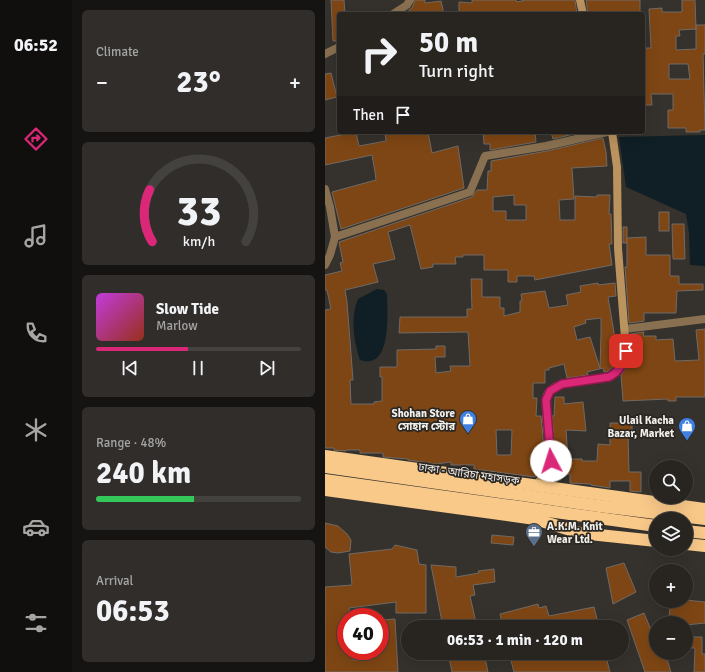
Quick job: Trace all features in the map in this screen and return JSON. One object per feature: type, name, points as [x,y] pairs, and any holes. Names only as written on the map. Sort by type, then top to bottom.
[{"type":"highway","points":[[325,456],[535,486],[705,508]]},
{"type":"highway","name":"ঢাকা - আরিচা মহাসড়ক","points":[[325,467],[599,506],[705,518]]},
{"type":"highway","points":[[325,480],[649,525]]},
{"type":"highway","points":[[325,490],[535,519],[580,534],[649,540]]},
{"type":"highway","points":[[693,532],[705,533]]},
{"type":"highway","points":[[693,545],[705,546]]},
{"type":"street","points":[[396,12],[407,5],[409,0]]},
{"type":"street","points":[[580,0],[583,12]]},
{"type":"street","points":[[325,54],[337,48]]},
{"type":"street","points":[[335,237],[470,192],[485,156],[546,146],[598,134]]},
{"type":"street","points":[[535,486],[548,471],[551,461],[546,400],[547,396],[553,388],[562,384],[609,377],[614,374],[624,363],[626,351],[618,248],[617,167],[612,134]]},
{"type":"street","points":[[325,188],[335,237],[330,255],[325,265]]},
{"type":"street","points":[[625,329],[705,319]]},
{"type":"shaded area","points":[[705,135],[705,266],[690,265],[689,233],[686,214],[626,187],[619,137]]},
{"type":"shaded area","points":[[377,289],[384,290],[387,294],[386,338],[378,357],[371,361],[360,360],[354,330],[354,314],[358,299]]},
{"type":"building","points":[[331,0],[344,0],[345,12],[337,12],[337,41],[333,41]]},
{"type":"building","points":[[415,0],[425,0],[425,3],[441,1],[444,12],[409,12]]},
{"type":"building","points":[[472,0],[516,0],[517,2],[525,0],[575,0],[577,12],[459,12],[459,2],[472,3]]},
{"type":"building","points":[[586,0],[640,0],[640,12],[588,12]]},
{"type":"building","points":[[682,0],[695,0],[696,29],[696,25],[705,25],[705,54],[703,54],[705,130],[700,130],[700,132],[686,132],[686,128],[668,128],[668,110],[673,110],[673,94],[651,94],[652,105],[645,105],[645,48],[651,48],[649,9],[662,8],[662,12],[682,12]],"holes":[[[696,29],[696,49],[676,50],[676,36],[680,36],[679,30]],[[669,64],[688,64],[690,79],[669,79]]]},
{"type":"building","points":[[331,73],[337,97],[325,100],[325,74]]},
{"type":"building","points":[[346,134],[356,134],[359,146],[386,141],[385,134],[428,134],[432,153],[458,146],[464,188],[341,229],[332,192],[376,180],[375,172],[372,155],[325,165],[325,138]]},
{"type":"building","points":[[483,134],[535,134],[536,142],[490,150],[490,144],[484,144]]},
{"type":"building","points":[[552,134],[574,134],[553,139]]},
{"type":"building","points":[[603,138],[607,166],[572,168],[574,199],[559,200],[560,220],[575,220],[575,196],[597,197],[597,195],[610,195],[609,214],[611,214],[612,244],[609,244],[612,265],[535,280],[534,276],[517,276],[517,282],[508,282],[508,270],[484,270],[484,255],[463,255],[463,257],[455,257],[456,264],[433,264],[433,267],[421,269],[410,225],[388,232],[395,259],[373,264],[378,282],[345,290],[353,380],[350,380],[351,404],[374,404],[374,402],[382,401],[382,377],[380,377],[380,367],[397,367],[397,350],[436,349],[436,346],[445,346],[445,357],[435,357],[436,373],[451,371],[450,366],[470,366],[468,332],[399,333],[400,317],[467,317],[467,309],[472,309],[471,279],[482,279],[482,297],[500,297],[500,308],[504,308],[504,316],[520,312],[520,301],[522,301],[521,294],[545,291],[549,308],[568,305],[566,295],[581,292],[580,286],[598,283],[598,285],[615,283],[616,296],[608,297],[619,356],[614,366],[607,372],[604,372],[603,368],[587,372],[588,375],[567,378],[564,364],[549,368],[549,370],[545,370],[545,383],[533,383],[533,398],[537,398],[536,416],[541,416],[545,460],[543,468],[535,477],[474,469],[474,465],[451,465],[451,462],[436,464],[408,459],[383,457],[383,453],[360,453],[360,450],[346,451],[334,450],[334,448],[325,448],[325,310],[331,309],[327,290],[325,290],[325,275],[342,271],[340,263],[343,262],[339,242],[472,197],[477,190],[487,190],[488,171],[491,171],[491,161],[547,151]],"holes":[[[514,195],[514,205],[526,205],[526,220],[506,220],[506,211],[493,211],[493,197]],[[601,318],[600,368],[590,337],[577,340],[574,327],[586,323],[585,320]],[[496,430],[512,430],[511,455],[497,455]]]},
{"type":"building","points":[[659,212],[669,212],[669,231],[659,231]]},
{"type":"building","points":[[672,224],[684,224],[685,259],[673,259]]},
{"type":"building","points":[[623,227],[627,227],[627,243],[623,243]]},
{"type":"building","points":[[646,237],[646,255],[670,255],[670,276],[679,276],[679,284],[703,284],[703,290],[677,291],[676,313],[644,313],[644,321],[629,323],[625,267],[627,267],[627,238]]},
{"type":"building","points":[[705,329],[705,397],[676,397],[676,401],[668,401],[668,399],[623,401],[621,375],[631,356],[630,334],[644,332],[643,336],[656,336],[656,340],[673,339],[675,361],[699,360],[696,330]]},
{"type":"building","points":[[555,397],[564,397],[564,404],[583,402],[586,431],[566,430],[568,459],[597,461],[598,444],[610,445],[610,423],[632,423],[632,434],[628,434],[629,472],[641,472],[641,492],[630,491],[630,481],[610,481],[610,488],[591,484],[570,483],[570,474],[552,475],[556,461],[552,416],[554,416]]},
{"type":"building","points":[[325,523],[338,526],[347,534],[351,540],[350,551],[338,553],[331,552],[325,547]]},
{"type":"building","points":[[492,535],[514,537],[513,545],[491,543]]},
{"type":"building","points":[[395,545],[417,550],[419,564],[426,565],[426,613],[396,613],[396,602],[349,608],[337,608],[337,660],[389,660],[389,619],[395,619],[398,672],[325,672],[325,587],[352,585],[349,554],[392,549]]},
{"type":"building","points":[[624,563],[636,592],[613,604],[606,568]]},
{"type":"building","points":[[431,565],[456,567],[456,577],[479,573],[478,571],[494,569],[495,582],[473,585],[475,595],[470,596],[475,620],[442,620]]},
{"type":"building","points":[[693,601],[705,602],[705,623],[693,624],[693,616],[669,616],[670,608],[693,608]]},
{"type":"building","points":[[538,604],[539,608],[546,606],[549,616],[594,607],[597,620],[501,620],[500,614]]},
{"type":"building","points":[[644,613],[649,625],[649,660],[667,660],[671,672],[645,672],[629,626],[629,620],[627,620]]},
{"type":"building","points":[[693,637],[702,637],[702,654],[705,654],[705,672],[694,672],[695,648],[693,648]]},
{"type":"building","points":[[449,660],[485,660],[488,672],[452,672]]},
{"type":"building","points":[[511,660],[607,660],[610,672],[514,672]]},
{"type":"place","name":"Shohan Store সোহান স্টোর","points":[[468,434]]},
{"type":"place","name":"Ulail Kacha Bazar, Market","points":[[687,441]]},
{"type":"place","name":"A.K.M. Knit Wear Ltd.","points":[[534,547]]},
{"type":"route","points":[[551,461],[546,400],[550,391],[562,384],[609,377],[620,369],[624,363],[626,351]]}]
